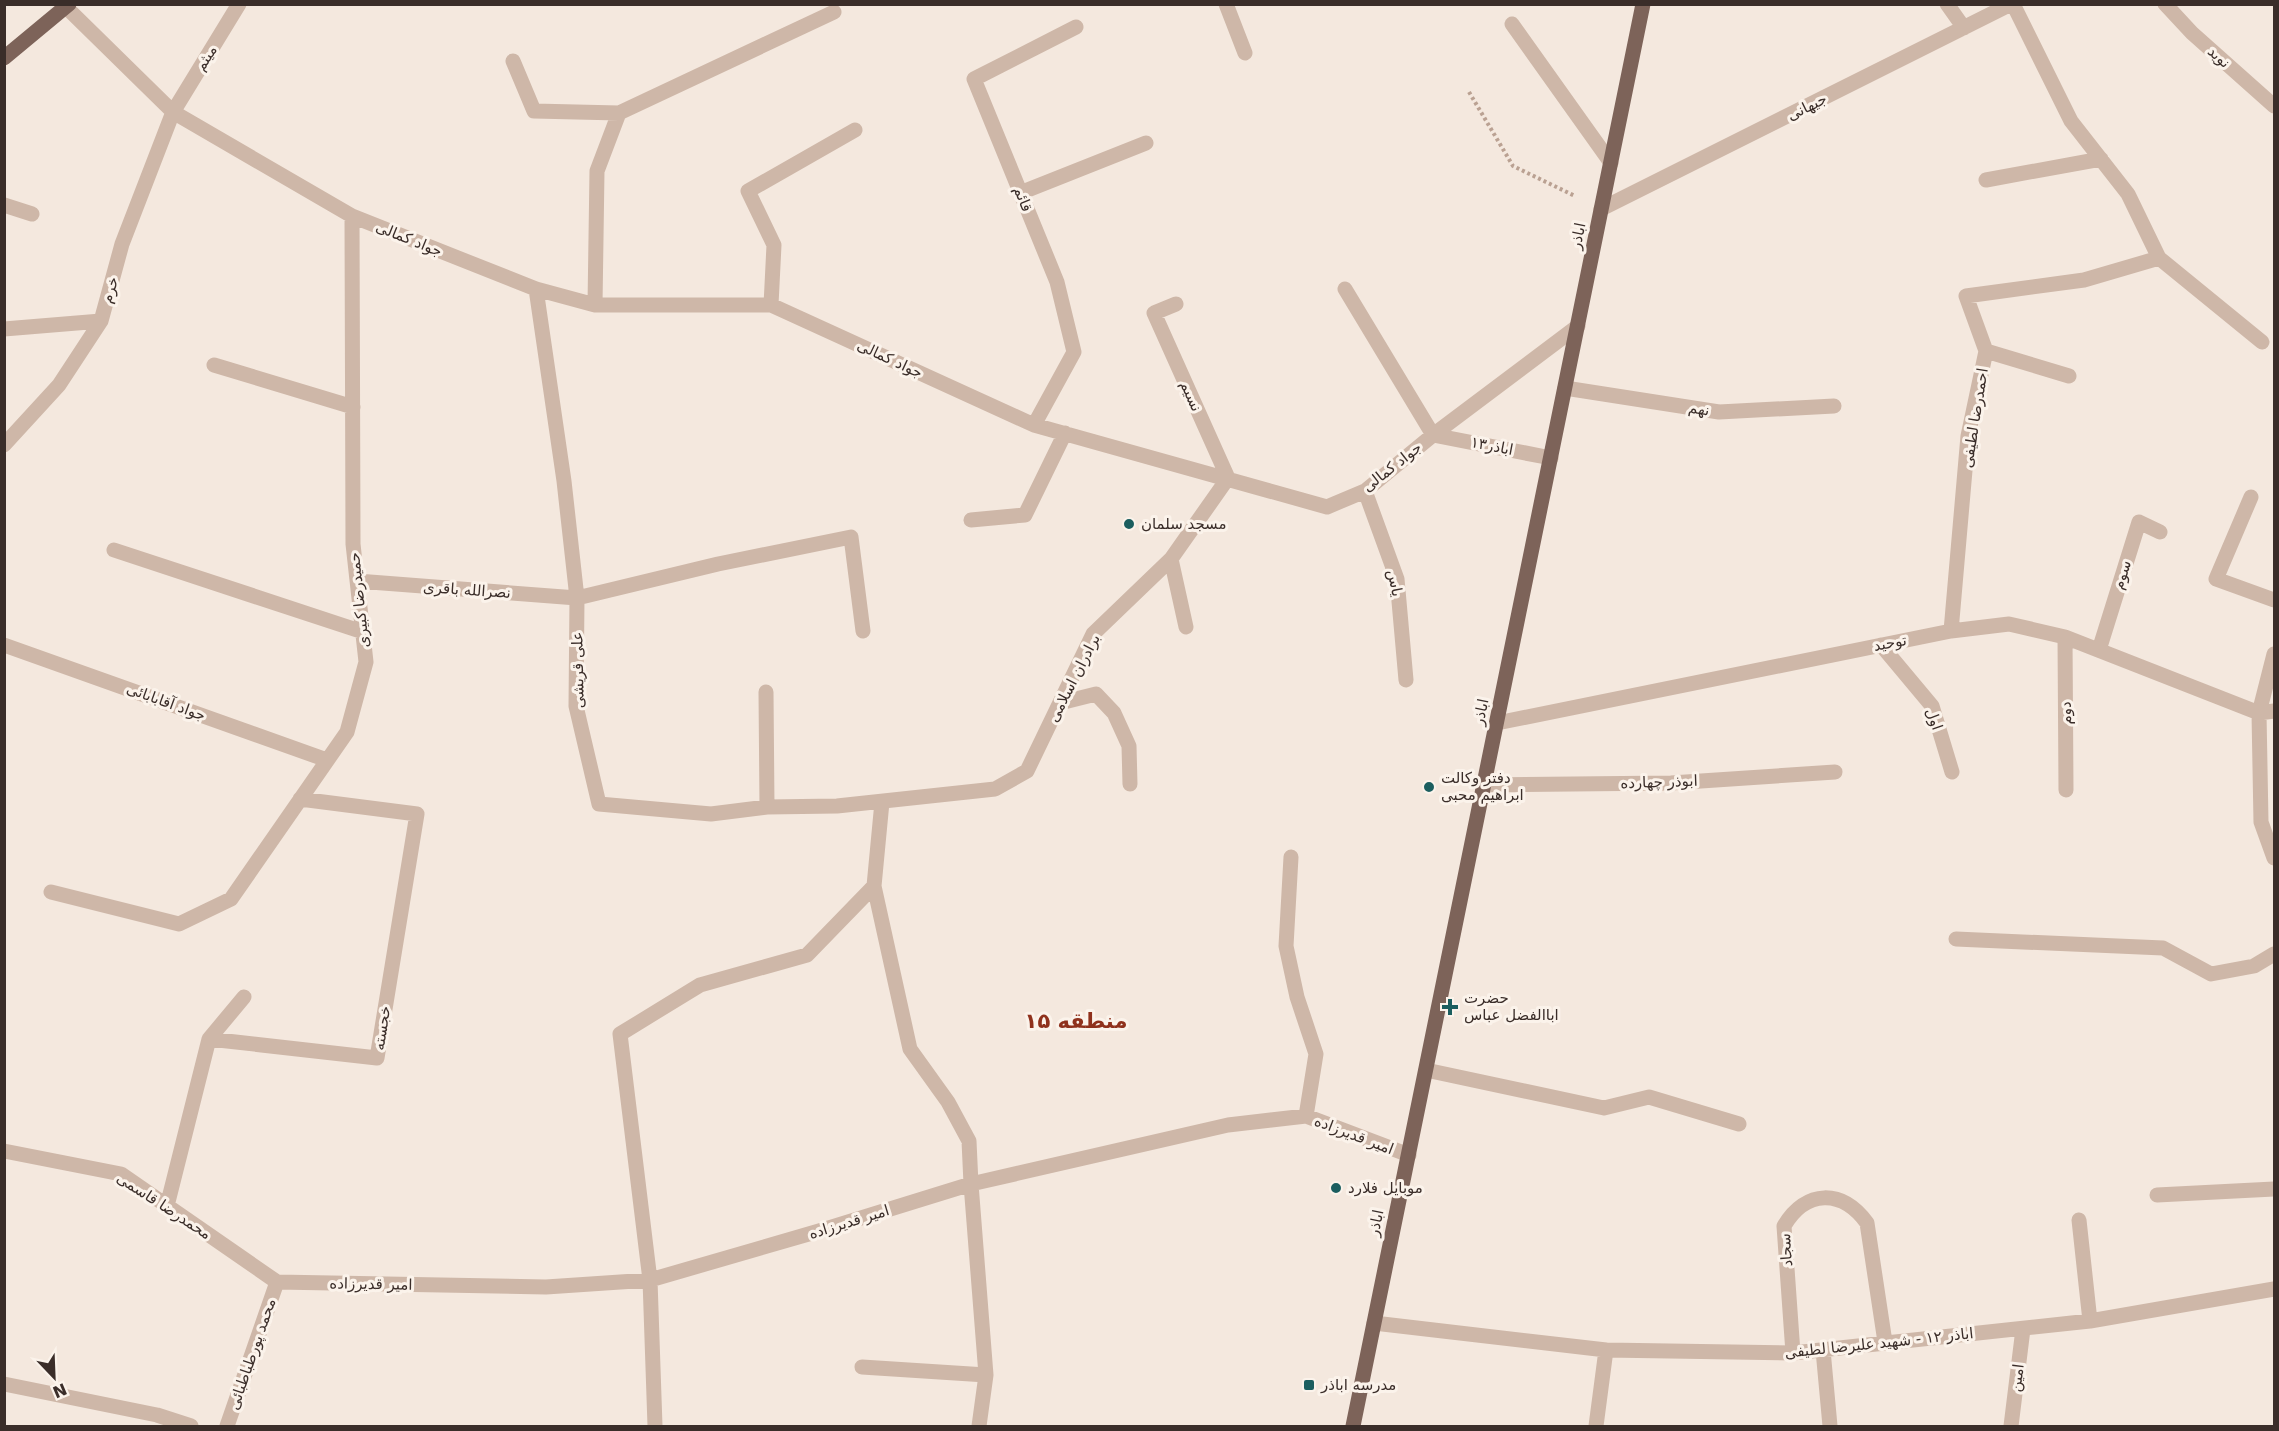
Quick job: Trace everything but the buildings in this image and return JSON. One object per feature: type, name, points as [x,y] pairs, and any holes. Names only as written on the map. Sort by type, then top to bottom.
[{"type":"main road","name":"اباذر","points":[[1353,1426],[1643,4]]},
{"type":"main road","points":[[4,58],[68,6]]},
{"type":"street","name":"میثم","points":[[173,112],[239,4]]},
{"type":"street","points":[[1226,4],[1245,54]]},
{"type":"street","points":[[1947,4],[1964,28]]},
{"type":"street","points":[[2012,4],[2071,121],[2128,194],[2159,258],[2262,342]]},
{"type":"street","name":"جیهانی","points":[[1601,209],[2012,4]]},
{"type":"street","name":"نوید","points":[[2165,4],[2192,33],[2274,106]]},
{"type":"street","name":"جواد کمالی","points":[[68,6],[173,112],[352,216],[536,289],[595,305],[771,305],[1035,425],[1327,507],[1365,490],[1433,435],[1578,326]]},
{"type":"street","points":[[513,61],[534,111],[619,113],[834,12]]},
{"type":"street","points":[[1512,24],[1611,163]]},
{"type":"street","name":"قائم","points":[[1035,425],[1074,352],[1057,282],[974,79],[1076,27]]},
{"type":"street","name":"خرم","points":[[4,445],[59,385],[101,321],[122,244],[173,112]]},
{"type":"street","points":[[595,305],[597,171],[619,113]]},
{"type":"street","points":[[771,305],[774,245],[748,191],[855,130]]},
{"type":"street","points":[[1020,193],[1146,143]]},
{"type":"street","points":[[1986,180],[2101,159]]},
{"type":"street","points":[[4,205],[32,214]]},
{"type":"street","name":"حمیدرضا کبیری","points":[[51,892],[179,924],[231,899],[346,732],[366,662],[353,544],[352,216]]},
{"type":"street","name":"احمدرضا لطیفی","points":[[1951,631],[1968,436],[1986,351],[1966,296],[2084,280],[2159,258]]},
{"type":"street","name":"علی قریشی","points":[[536,289],[564,481],[577,598],[576,706],[599,804],[711,814],[767,807],[837,806],[882,802]]},
{"type":"street","points":[[1345,289],[1433,435]]},
{"type":"street","name":"نسیم","points":[[1176,304],[1154,313],[1228,478]]},
{"type":"street","points":[[4,329],[101,321]]},
{"type":"street","points":[[1986,351],[2069,376]]},
{"type":"street","points":[[214,365],[353,407]]},
{"type":"street","name":"نهم","points":[[1565,388],[1719,412],[1834,406]]},
{"type":"street","points":[[971,520],[1025,515],[1065,433]]},
{"type":"street","name":"اباذر۱۳","points":[[1433,435],[1551,458]]},
{"type":"street","name":"برادران اسلامی","points":[[882,802],[995,789],[1027,771],[1093,634],[1171,559],[1228,478]]},
{"type":"street","name":"یاس","points":[[1365,490],[1397,579],[1406,680]]},
{"type":"street","points":[[2252,496],[2216,579],[2274,600]]},
{"type":"street","name":"سوم","points":[[2099,650],[2139,522],[2160,532]]},
{"type":"street","name":"نصرالله باقری","points":[[357,582],[577,598],[718,564],[851,537],[863,631]]},
{"type":"street","points":[[114,550],[363,632]]},
{"type":"street","points":[[1171,559],[1186,627]]},
{"type":"street","name":"توحید","points":[[1497,723],[1951,631],[2009,624],[2065,637],[2259,713],[2274,711]]},
{"type":"street","name":"دوم","points":[[2065,637],[2066,790]]},
{"type":"street","name":"جواد آقابابائی","points":[[4,645],[327,759]]},
{"type":"street","name":"اول","points":[[1881,645],[1932,706],[1952,772]]},
{"type":"street","points":[[2274,654],[2259,713],[2268,821],[2274,858]]},
{"type":"street","points":[[766,692],[767,807]]},
{"type":"street","points":[[1060,704],[1096,694],[1114,713],[1129,746],[1130,784]]},
{"type":"street","name":"ابوذر چهارده","points":[[1484,785],[1671,783],[1834,772]]},
{"type":"street","name":"خجسته","points":[[209,1039],[377,1058],[417,814],[300,799]]},
{"type":"street","points":[[882,802],[874,886],[910,1049],[948,1102],[969,1141],[986,1375],[979,1426]]},
{"type":"street","points":[[1291,857],[1286,946],[1297,997],[1316,1054],[1306,1116]]},
{"type":"street","points":[[655,1426],[650,1280],[620,1034],[700,985],[807,955],[874,886]]},
{"type":"street","points":[[1956,939],[2163,948],[2211,974],[2254,966],[2274,954]]},
{"type":"street","points":[[167,1206],[209,1039],[244,997]]},
{"type":"street","points":[[1426,1070],[1604,1108],[1649,1097],[1739,1124]]},
{"type":"street","name":"امیر قدیرزاده","points":[[277,1282],[546,1287],[650,1280],[971,1184],[1228,1125],[1306,1116],[1408,1155]]},
{"type":"street","name":"محمدرضا قاسمی","points":[[4,1151],[121,1174],[277,1282]]},
{"type":"street","points":[[2157,1195],[2274,1189]]},
{"type":"street","name":"سجاد","points":[[1793,1353],[1784,1226],[1797,1208],[1817,1198],[1832,1198],[1846,1202],[1858,1211],[1866,1223],[1885,1342]]},
{"type":"street","points":[[2079,1220],[2090,1321]]},
{"type":"street","name":"محمد پورطباطبائی","points":[[227,1426],[277,1282]]},
{"type":"street","name":"اباذر ۱۲ - شهید علیرضا لطیفی","points":[[1374,1323],[1606,1350],[1793,1353],[2090,1321],[2274,1289]]},
{"type":"street","name":"امین","points":[[2011,1426],[2023,1329]]},
{"type":"street","points":[[1596,1426],[1606,1350]]},
{"type":"street","points":[[1822,1350],[1830,1426]]},
{"type":"street","points":[[862,1366],[986,1375]]},
{"type":"street","points":[[4,1384],[157,1415],[191,1426]]},
{"type":"path","points":[[1469,92],[1513,166],[1601,209]]},
{"type":"place","name":"مسجد سلمان","points":[[1129,524]]},
{"type":"place","name":"دفتر وکالت ابراهیم محبی","points":[[1429,787]]},
{"type":"place","name":"حضرت اباالفضل عباس","points":[[1450,1007]]},
{"type":"place","name":"موبایل فلارد","points":[[1336,1188]]},
{"type":"place","name":"مدرسه اباذر","points":[[1309,1385]]},
{"type":"district","name":"منطقه ۱۵","points":[[1076,1021]]}]
